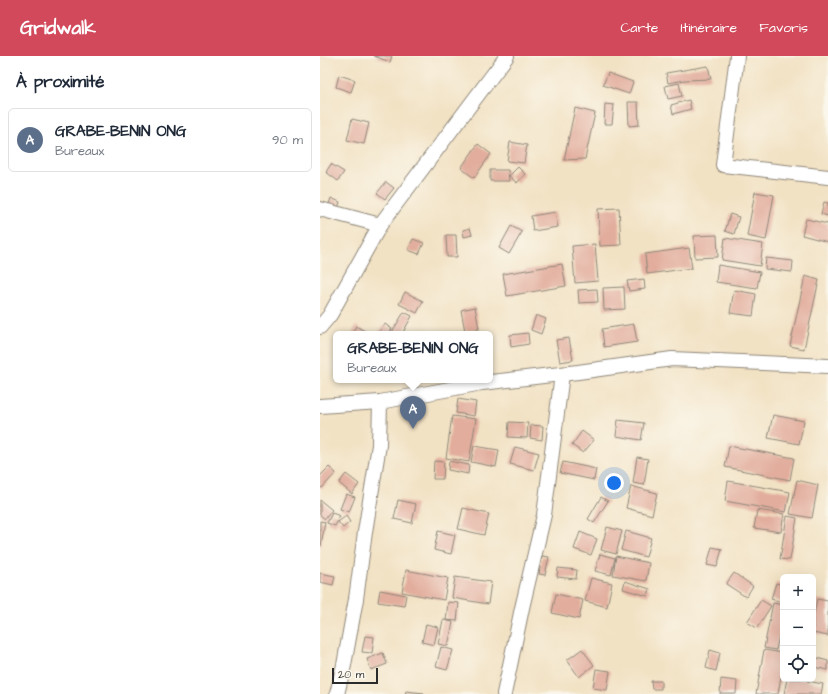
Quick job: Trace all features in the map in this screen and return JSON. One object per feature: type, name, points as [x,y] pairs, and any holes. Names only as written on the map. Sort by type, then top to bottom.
[{"type":"street","points":[[320,327],[330,315],[380,225],[507,56]]},
{"type":"street","points":[[737,56],[723,165],[828,177]]},
{"type":"street","points":[[320,209],[380,225]]},
{"type":"street","points":[[493,382],[672,359],[828,366]]},
{"type":"street","points":[[504,694],[544,515],[562,374]]},
{"type":"street","points":[[320,406],[380,402],[482,383]]},
{"type":"street","points":[[337,694],[356,599],[379,445],[380,402]]},
{"type":"building","points":[[374,56],[392,56],[390,62]]},
{"type":"building","points":[[708,66],[711,79],[685,80],[668,83],[666,73]]},
{"type":"building","points":[[608,73],[633,82],[629,94],[603,85]]},
{"type":"building","points":[[339,75],[355,80],[351,92],[336,87]]},
{"type":"building","points":[[679,83],[682,96],[668,99],[665,86]]},
{"type":"building","points":[[689,100],[691,109],[673,114],[671,105]]},
{"type":"building","points":[[628,102],[638,102],[639,125],[629,126]]},
{"type":"building","points":[[605,104],[614,105],[612,124],[604,124]]},
{"type":"building","points":[[575,108],[595,113],[585,159],[564,160]]},
{"type":"building","points":[[352,119],[369,123],[364,144],[347,140]]},
{"type":"building","points":[[510,142],[527,145],[524,163],[507,161]]},
{"type":"building","points":[[478,144],[491,154],[474,178],[461,168]]},
{"type":"building","points":[[331,164],[344,172],[338,181],[326,172]]},
{"type":"building","points":[[518,167],[525,174],[517,183],[509,176]]},
{"type":"building","points":[[490,170],[508,170],[509,181],[490,181]]},
{"type":"building","points":[[386,182],[394,188],[385,199],[377,193]]},
{"type":"building","points":[[755,192],[774,195],[766,240],[747,236]]},
{"type":"building","points":[[331,198],[340,202],[338,208],[329,204]]},
{"type":"building","points":[[824,202],[828,203],[828,216],[821,214]]},
{"type":"building","points":[[619,208],[621,245],[600,246],[598,209]]},
{"type":"building","points":[[555,212],[558,227],[533,231],[531,216]]},
{"type":"building","points":[[730,214],[739,217],[734,234],[725,231]]},
{"type":"building","points":[[806,219],[828,224],[828,242],[802,235]]},
{"type":"building","points":[[511,226],[522,232],[509,254],[499,248]]},
{"type":"building","points":[[470,228],[472,235],[464,237],[463,230]]},
{"type":"building","points":[[446,235],[456,235],[457,257],[447,257]]},
{"type":"building","points":[[717,235],[718,257],[695,258],[694,236]]},
{"type":"building","points":[[725,238],[763,244],[760,266],[722,260]]},
{"type":"building","points":[[413,239],[424,243],[419,254],[408,250]]},
{"type":"building","points":[[595,244],[598,281],[575,283],[572,246]]},
{"type":"building","points":[[689,248],[692,268],[647,274],[645,254]]},
{"type":"building","points":[[766,258],[793,261],[792,272],[765,269]]},
{"type":"building","points":[[562,264],[566,286],[507,296],[503,274]]},
{"type":"building","points":[[718,265],[760,272],[757,288],[716,282]]},
{"type":"building","points":[[805,276],[819,280],[804,349],[790,346]]},
{"type":"building","points":[[644,279],[645,289],[629,291],[627,281]]},
{"type":"building","points":[[624,287],[625,309],[604,310],[603,288]]},
{"type":"building","points":[[597,289],[598,302],[579,303],[578,290]]},
{"type":"building","points":[[734,290],[756,294],[753,316],[730,313]]},
{"type":"building","points":[[405,292],[423,301],[417,313],[399,304]]},
{"type":"building","points":[[475,307],[479,329],[465,331],[461,310]]},
{"type":"building","points":[[404,312],[412,316],[404,331],[393,331]]},
{"type":"building","points":[[536,315],[546,319],[541,334],[531,330]]},
{"type":"building","points":[[385,324],[392,329],[390,331],[380,331]]},
{"type":"building","points":[[634,324],[637,342],[604,347],[602,329]]},
{"type":"building","points":[[356,326],[365,331],[354,331]]},
{"type":"building","points":[[528,333],[529,344],[511,347],[510,335]]},
{"type":"building","points":[[569,338],[573,360],[560,362],[556,340]]},
{"type":"building","points":[[458,399],[476,402],[474,416],[456,413]]},
{"type":"building","points":[[406,412],[414,412],[414,418],[406,418]]},
{"type":"building","points":[[773,415],[804,421],[799,444],[768,438]]},
{"type":"building","points":[[452,416],[476,419],[469,462],[446,458]]},
{"type":"building","points":[[618,420],[644,423],[641,440],[616,436]]},
{"type":"building","points":[[509,422],[528,423],[527,438],[508,437]]},
{"type":"building","points":[[531,425],[543,426],[542,440],[530,438]]},
{"type":"building","points":[[582,431],[594,440],[583,453],[572,445]]},
{"type":"building","points":[[474,446],[499,450],[496,467],[471,462]]},
{"type":"building","points":[[729,446],[794,458],[790,480],[725,467]]},
{"type":"building","points":[[515,447],[539,453],[534,470],[510,464]]},
{"type":"building","points":[[637,457],[648,459],[644,485],[633,483]]},
{"type":"building","points":[[434,461],[444,462],[443,479],[433,479]]},
{"type":"building","points":[[449,461],[469,465],[468,474],[448,470]]},
{"type":"building","points":[[563,462],[596,469],[594,480],[560,473]]},
{"type":"building","points":[[329,467],[336,473],[322,488],[320,487],[320,476]]},
{"type":"building","points":[[346,474],[359,484],[352,494],[339,483]]},
{"type":"building","points":[[797,480],[818,485],[812,518],[790,514]]},
{"type":"building","points":[[728,481],[790,492],[786,512],[725,501]]},
{"type":"building","points":[[631,486],[657,493],[652,515],[626,508]]},
{"type":"building","points":[[346,494],[355,497],[349,512],[340,509]]},
{"type":"building","points":[[601,497],[608,501],[594,523],[588,519]]},
{"type":"building","points":[[320,500],[332,510],[325,519],[320,515]]},
{"type":"building","points":[[398,500],[416,504],[412,523],[394,519]]},
{"type":"building","points":[[463,508],[489,514],[484,535],[458,529]]},
{"type":"building","points":[[757,510],[784,514],[781,532],[754,528]]},
{"type":"building","points":[[332,513],[340,516],[335,526],[327,523]]},
{"type":"building","points":[[346,516],[350,522],[343,528],[338,522]]},
{"type":"building","points":[[787,516],[797,518],[790,560],[780,559]]},
{"type":"building","points":[[320,521],[325,522],[321,546],[320,546]]},
{"type":"building","points":[[607,527],[622,531],[616,554],[601,550]]},
{"type":"building","points":[[438,531],[455,535],[451,554],[434,550]]},
{"type":"building","points":[[626,531],[651,538],[646,557],[621,550]]},
{"type":"building","points":[[580,532],[597,539],[591,555],[574,549]]},
{"type":"building","points":[[712,547],[722,549],[717,567],[707,565]]},
{"type":"building","points":[[600,554],[615,558],[611,575],[595,571]]},
{"type":"building","points":[[542,556],[549,557],[545,575],[539,574]]},
{"type":"building","points":[[616,556],[649,563],[646,581],[613,575]]},
{"type":"building","points":[[558,568],[577,570],[576,579],[557,577]]},
{"type":"building","points":[[406,570],[448,578],[444,600],[402,592]]},
{"type":"building","points":[[320,573],[335,576],[333,585],[320,582]]},
{"type":"building","points":[[734,573],[753,586],[746,597],[726,584]]},
{"type":"building","points":[[455,577],[491,582],[488,604],[452,598]]},
{"type":"building","points":[[591,578],[612,583],[607,607],[585,601]]},
{"type":"building","points":[[625,581],[650,589],[648,596],[623,589]]},
{"type":"building","points":[[776,583],[780,584],[780,601],[771,599]]},
{"type":"building","points":[[380,590],[406,595],[404,606],[378,602]]},
{"type":"building","points":[[556,594],[583,600],[579,619],[552,613]]},
{"type":"building","points":[[817,599],[828,601],[828,636],[816,634]]},
{"type":"building","points":[[761,600],[771,606],[757,628],[747,622]]},
{"type":"building","points":[[448,602],[459,603],[457,621],[446,620]]},
{"type":"building","points":[[773,603],[780,604],[780,631],[776,650],[764,648]]},
{"type":"building","points":[[443,620],[453,622],[448,646],[438,644]]},
{"type":"building","points":[[426,624],[438,627],[434,645],[422,642]]},
{"type":"building","points":[[365,636],[374,637],[372,653],[362,652]]},
{"type":"building","points":[[441,647],[453,650],[447,670],[436,667]]},
{"type":"building","points":[[582,649],[594,665],[579,677],[567,660]]},
{"type":"building","points":[[710,650],[720,653],[716,671],[706,668]]},
{"type":"building","points":[[764,650],[780,653],[780,682],[778,694],[756,694]]},
{"type":"building","points":[[383,653],[387,664],[371,670],[367,659]]},
{"type":"building","points":[[816,658],[828,661],[828,670],[816,668]]},
{"type":"building","points":[[596,669],[610,671],[607,690],[593,688]]},
{"type":"building","points":[[721,679],[737,681],[736,694],[720,694]]},
{"type":"building","points":[[651,681],[661,681],[661,689],[652,689]]},
{"type":"building","points":[[786,682],[812,682],[823,684],[821,694],[784,694]]},
{"type":"building","points":[[406,691],[424,693],[424,694],[405,694]]},
{"type":"place","name":"GRABE-BENIN ONG","points":[[413,429]]}]
